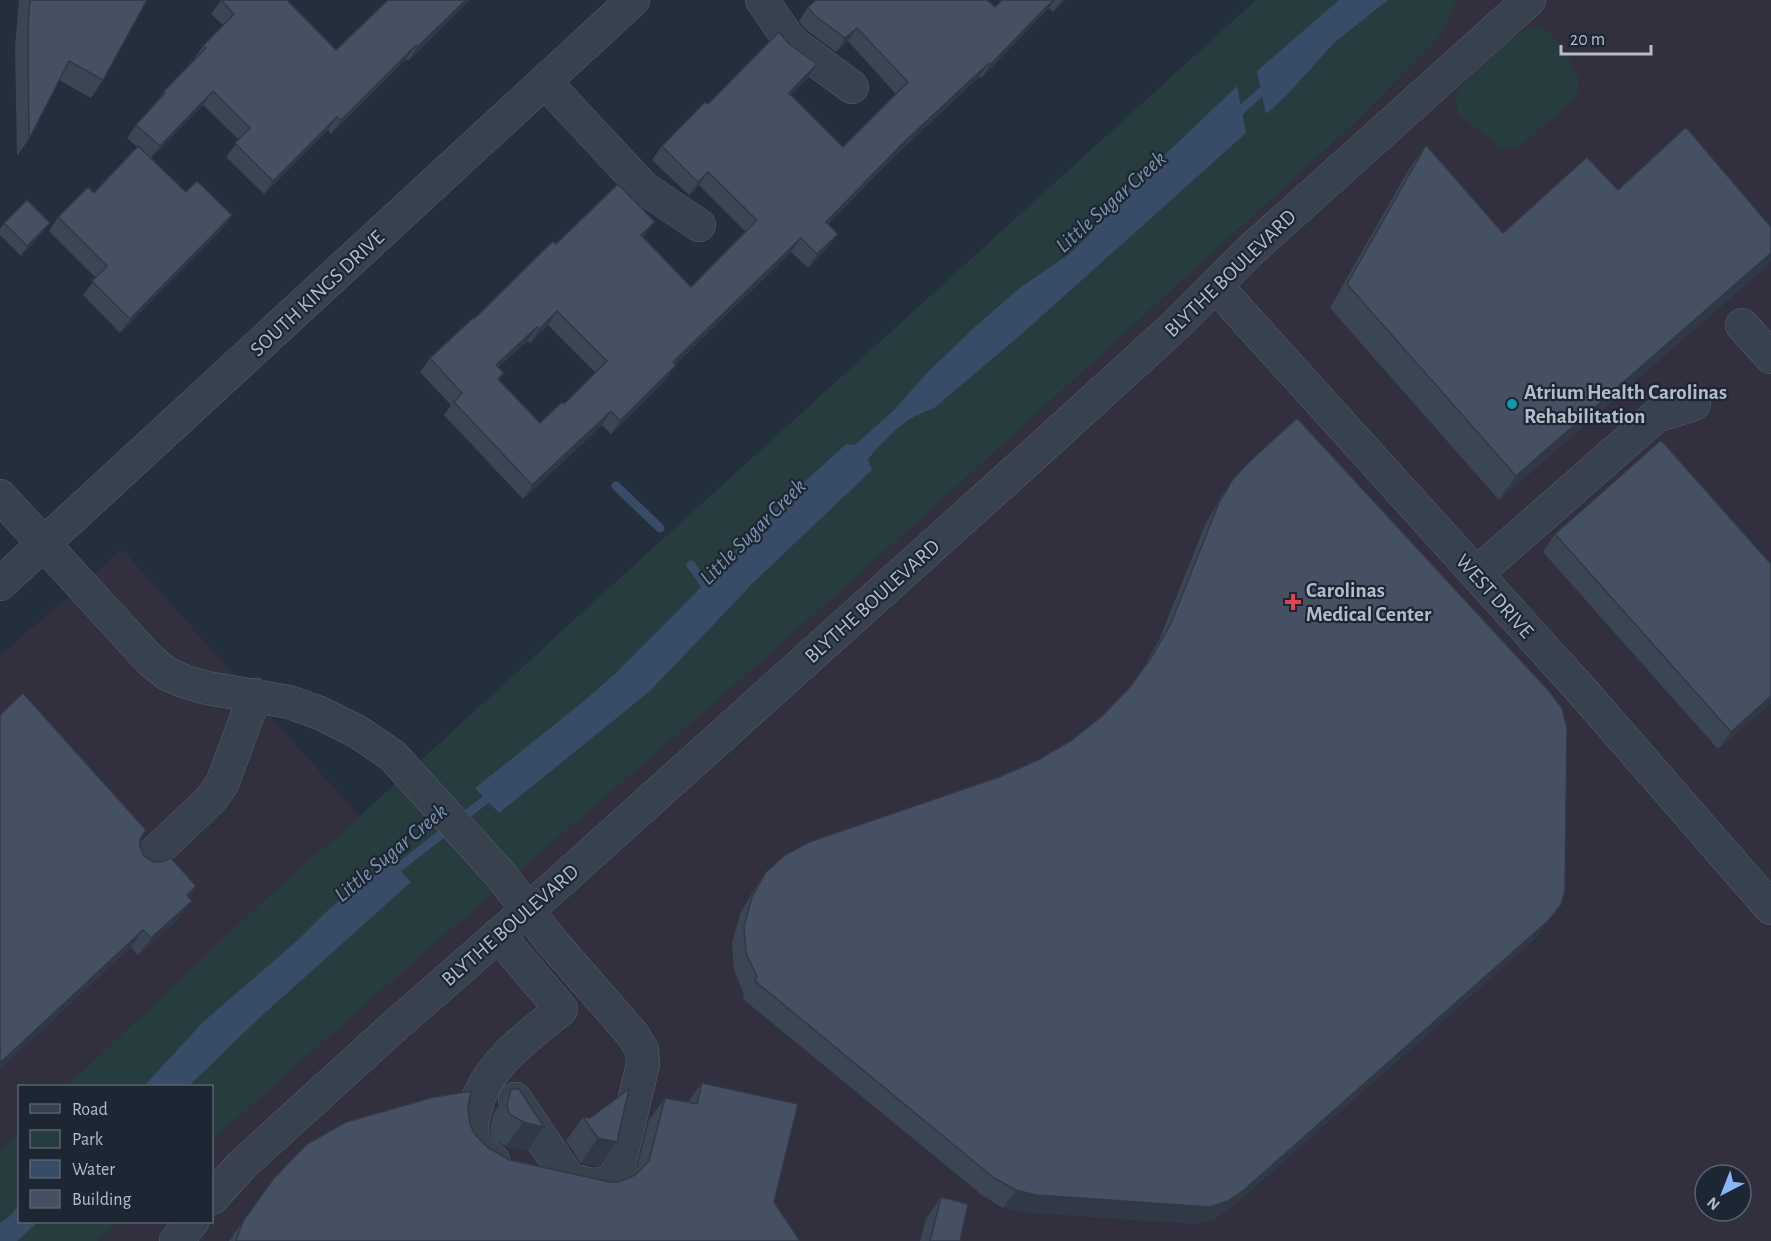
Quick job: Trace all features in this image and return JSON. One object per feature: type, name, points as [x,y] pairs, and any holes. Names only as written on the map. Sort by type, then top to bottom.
[{"type":"street","name":"SOUTH KINGS DRIVE","points":[[0,584],[633,0]]},
{"type":"street","points":[[762,0],[791,42],[852,87]]},
{"type":"street","name":"BLYTHE BOULEVARD","points":[[213,1197],[242,1165],[399,1022],[498,936],[1178,324],[1250,251],[1529,0]]},
{"type":"street","points":[[545,82],[644,188],[699,225]]},
{"type":"street","name":"WEST DRIVE","points":[[1216,286],[1766,894]]},
{"type":"street","points":[[1742,325],[1771,357]]},
{"type":"street","points":[[1476,574],[1656,416],[1694,404]]},
{"type":"street","points":[[0,496],[150,660],[166,673],[207,688],[289,702],[320,713],[358,732],[393,756],[500,874],[527,910],[633,1035],[642,1050],[643,1064],[617,1174],[609,1183],[598,1186],[499,1164],[482,1154],[473,1143],[471,1128],[480,1092],[495,1070],[589,984]]},
{"type":"street","points":[[146,861],[210,800],[222,784],[255,695]]},
{"type":"street","points":[[498,936],[561,1009]]},
{"type":"street","points":[[495,1070],[569,1179]]},
{"type":"street","points":[[176,1241],[190,1223]]},
{"type":"shaded area","name":"Carolinas Medical Center","points":[[1457,0],[1771,0],[1771,1241],[0,1241],[0,656],[122,549],[443,911],[966,478],[1358,120],[1442,34]]},
{"type":"green space","points":[[1256,0],[1457,0],[1442,34],[1358,120],[966,478],[730,689],[412,963],[213,1139],[213,1085],[68,1085],[271,894],[358,818]]},
{"type":"green space","points":[[1536,27],[1551,35],[1562,48],[1579,79],[1578,92],[1518,148],[1499,147],[1459,114],[1456,94],[1464,82],[1513,37],[1528,28]]},
{"type":"green space","points":[[18,1132],[18,1223],[118,1223],[97,1241],[0,1241],[0,1150]]},
{"type":"water","points":[[1339,0],[1388,0],[1335,42],[1286,96],[1266,114],[1257,71]]},
{"type":"water","points":[[1237,86],[1246,133],[1025,331],[933,409],[905,422],[889,436],[868,459],[872,470],[755,581],[650,691],[499,813],[475,788],[617,672],[722,566],[751,531],[846,444],[855,445],[894,410],[928,372],[977,325],[1021,287],[1068,255],[1089,235],[1107,210]]},
{"type":"water","points":[[389,859],[411,882],[257,1020],[190,1085],[145,1085],[203,1022],[298,940],[326,912]]},
{"type":"water","points":[[18,1205],[18,1223],[37,1223],[17,1241],[0,1241],[0,1223],[10,1216]]},
{"type":"building","points":[[30,0],[147,0],[103,80],[69,61],[29,139],[28,28]]},
{"type":"building","points":[[221,0],[287,0],[336,50],[388,0],[466,0],[417,47],[416,45],[341,120],[337,117],[273,181],[235,143],[250,128],[213,91],[160,146],[136,125],[165,93],[164,91],[206,48],[203,46],[234,14]]},
{"type":"building","points":[[816,0],[987,0],[995,7],[1002,0],[1053,0],[990,65],[989,63],[905,141],[826,222],[838,234],[817,254],[801,238],[673,362],[676,365],[620,421],[611,411],[532,485],[454,402],[462,393],[430,358],[474,319],[553,241],[556,244],[618,184],[655,222],[641,235],[691,287],[757,220],[708,172],[698,182],[662,146],[705,102],[708,104],[778,33],[817,64],[789,93],[843,147],[908,82],[857,28],[845,38],[814,15],[808,7]],"holes":[[[557,311],[607,361],[564,404],[562,402],[540,423],[498,379],[504,373],[496,365]]]},
{"type":"building","name":"Atrium Health Carolinas Rehabilitation","points":[[1686,127],[1771,227],[1771,253],[1516,476],[1347,284],[1426,145],[1503,233],[1587,157],[1618,190]]},
{"type":"building","points":[[138,146],[186,192],[197,181],[232,215],[130,319],[92,281],[107,266],[58,217],[88,187],[94,193]]},
{"type":"building","points":[[27,200],[50,223],[27,246],[4,223]]},
{"type":"building","points":[[1297,418],[1549,691],[1562,708],[1567,728],[1565,890],[1561,905],[1548,921],[1244,1190],[1228,1201],[1210,1207],[1036,1195],[1016,1190],[994,1178],[755,981],[757,977],[746,953],[744,926],[752,897],[766,872],[785,855],[809,842],[999,777],[1038,760],[1072,740],[1102,716],[1129,688],[1151,658],[1171,623],[1218,505],[1233,479]]},
{"type":"building","points":[[1661,440],[1771,564],[1771,696],[1731,732],[1555,534]]},
{"type":"building","points":[[23,693],[146,830],[140,839],[140,847],[144,856],[154,862],[162,862],[171,858],[196,886],[187,895],[192,901],[151,938],[143,930],[0,1063],[0,715]]},
{"type":"building","points":[[702,1083],[798,1104],[774,1202],[800,1241],[236,1241],[243,1221],[274,1178],[307,1144],[346,1122],[434,1097],[471,1091],[468,1108],[470,1124],[474,1133],[488,1148],[510,1160],[619,1182],[635,1175],[649,1161],[665,1098],[697,1104]]},
{"type":"building","points":[[511,1089],[519,1089],[544,1127],[523,1122],[511,1115],[507,1105]]},
{"type":"building","points":[[629,1089],[617,1142],[598,1138],[583,1117],[590,1118]]},
{"type":"building","points":[[941,1197],[968,1204],[960,1241],[930,1241]]},
{"type":"waterway","name":"Little Sugar Creek","points":[[1232,118],[1269,85]]},
{"type":"waterway","points":[[616,486],[660,528]]},
{"type":"waterway","points":[[691,565],[710,592]]},
{"type":"waterway","name":"Little Sugar Creek","points":[[389,875],[494,793]]},
{"type":"place","name":"Atrium Health Carolinas Rehabilitation","points":[[1512,404]]},
{"type":"place","name":"Carolinas Medical Center","points":[[1293,602]]}]
